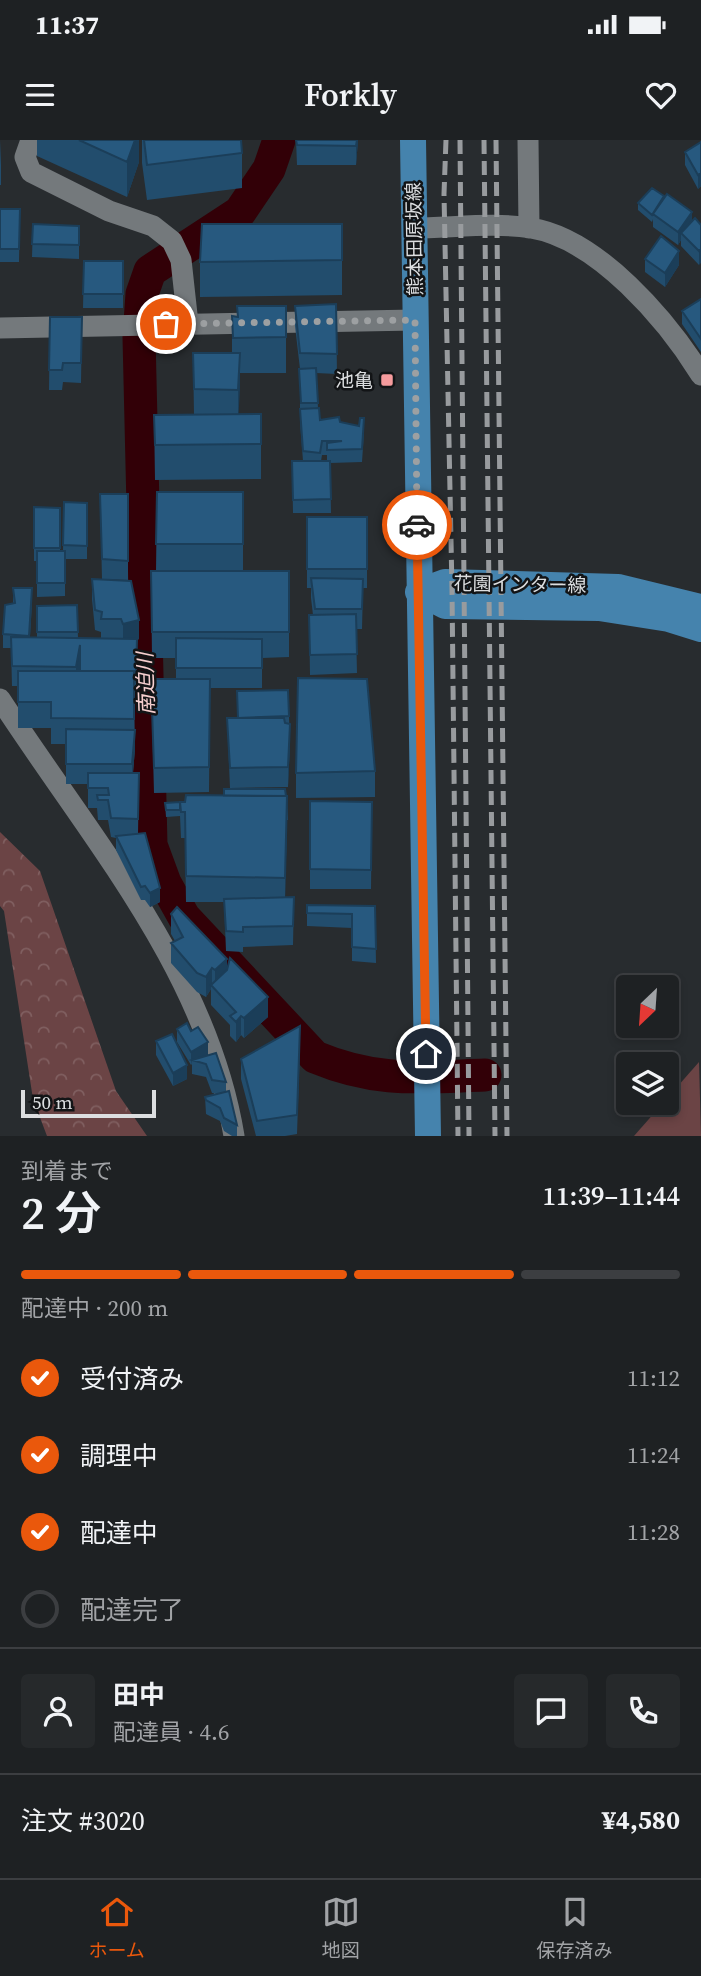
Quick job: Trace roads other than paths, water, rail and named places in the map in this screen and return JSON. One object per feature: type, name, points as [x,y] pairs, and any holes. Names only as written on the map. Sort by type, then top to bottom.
[{"type":"main road","name":"熊本田原坂線","points":[[413,140],[428,1136]]},
{"type":"main road","name":"花園インター線","points":[[418,592],[445,583],[618,587],[701,607]]},
{"type":"main road","name":"花園インター線","points":[[418,592],[445,606],[599,608],[669,619],[701,629]]},
{"type":"street","points":[[31,140],[25,157],[31,172],[97,206],[153,226],[172,241],[181,260],[188,324]]},
{"type":"street","points":[[528,140],[529,228]]},
{"type":"street","points":[[413,228],[529,228],[559,235],[585,251],[636,294],[680,344],[701,375]]},
{"type":"street","points":[[0,328],[415,320]]},
{"type":"street","points":[[0,699],[162,943],[201,1020],[229,1105],[234,1136]]},
{"type":"waterway","name":"南迫川","points":[[279,140],[269,169],[240,212],[150,271],[142,294],[139,337],[151,845],[165,883],[184,917],[315,1057],[379,1075],[485,1075]]},
{"type":"railway","points":[[446,140],[444,194],[452,590],[458,1136]]},
{"type":"railway","points":[[460,140],[469,1136]]},
{"type":"railway","points":[[484,140],[495,1136]]},
{"type":"railway","points":[[496,140],[507,1136]]},
{"type":"place","name":"池亀","points":[[387,380]]}]
